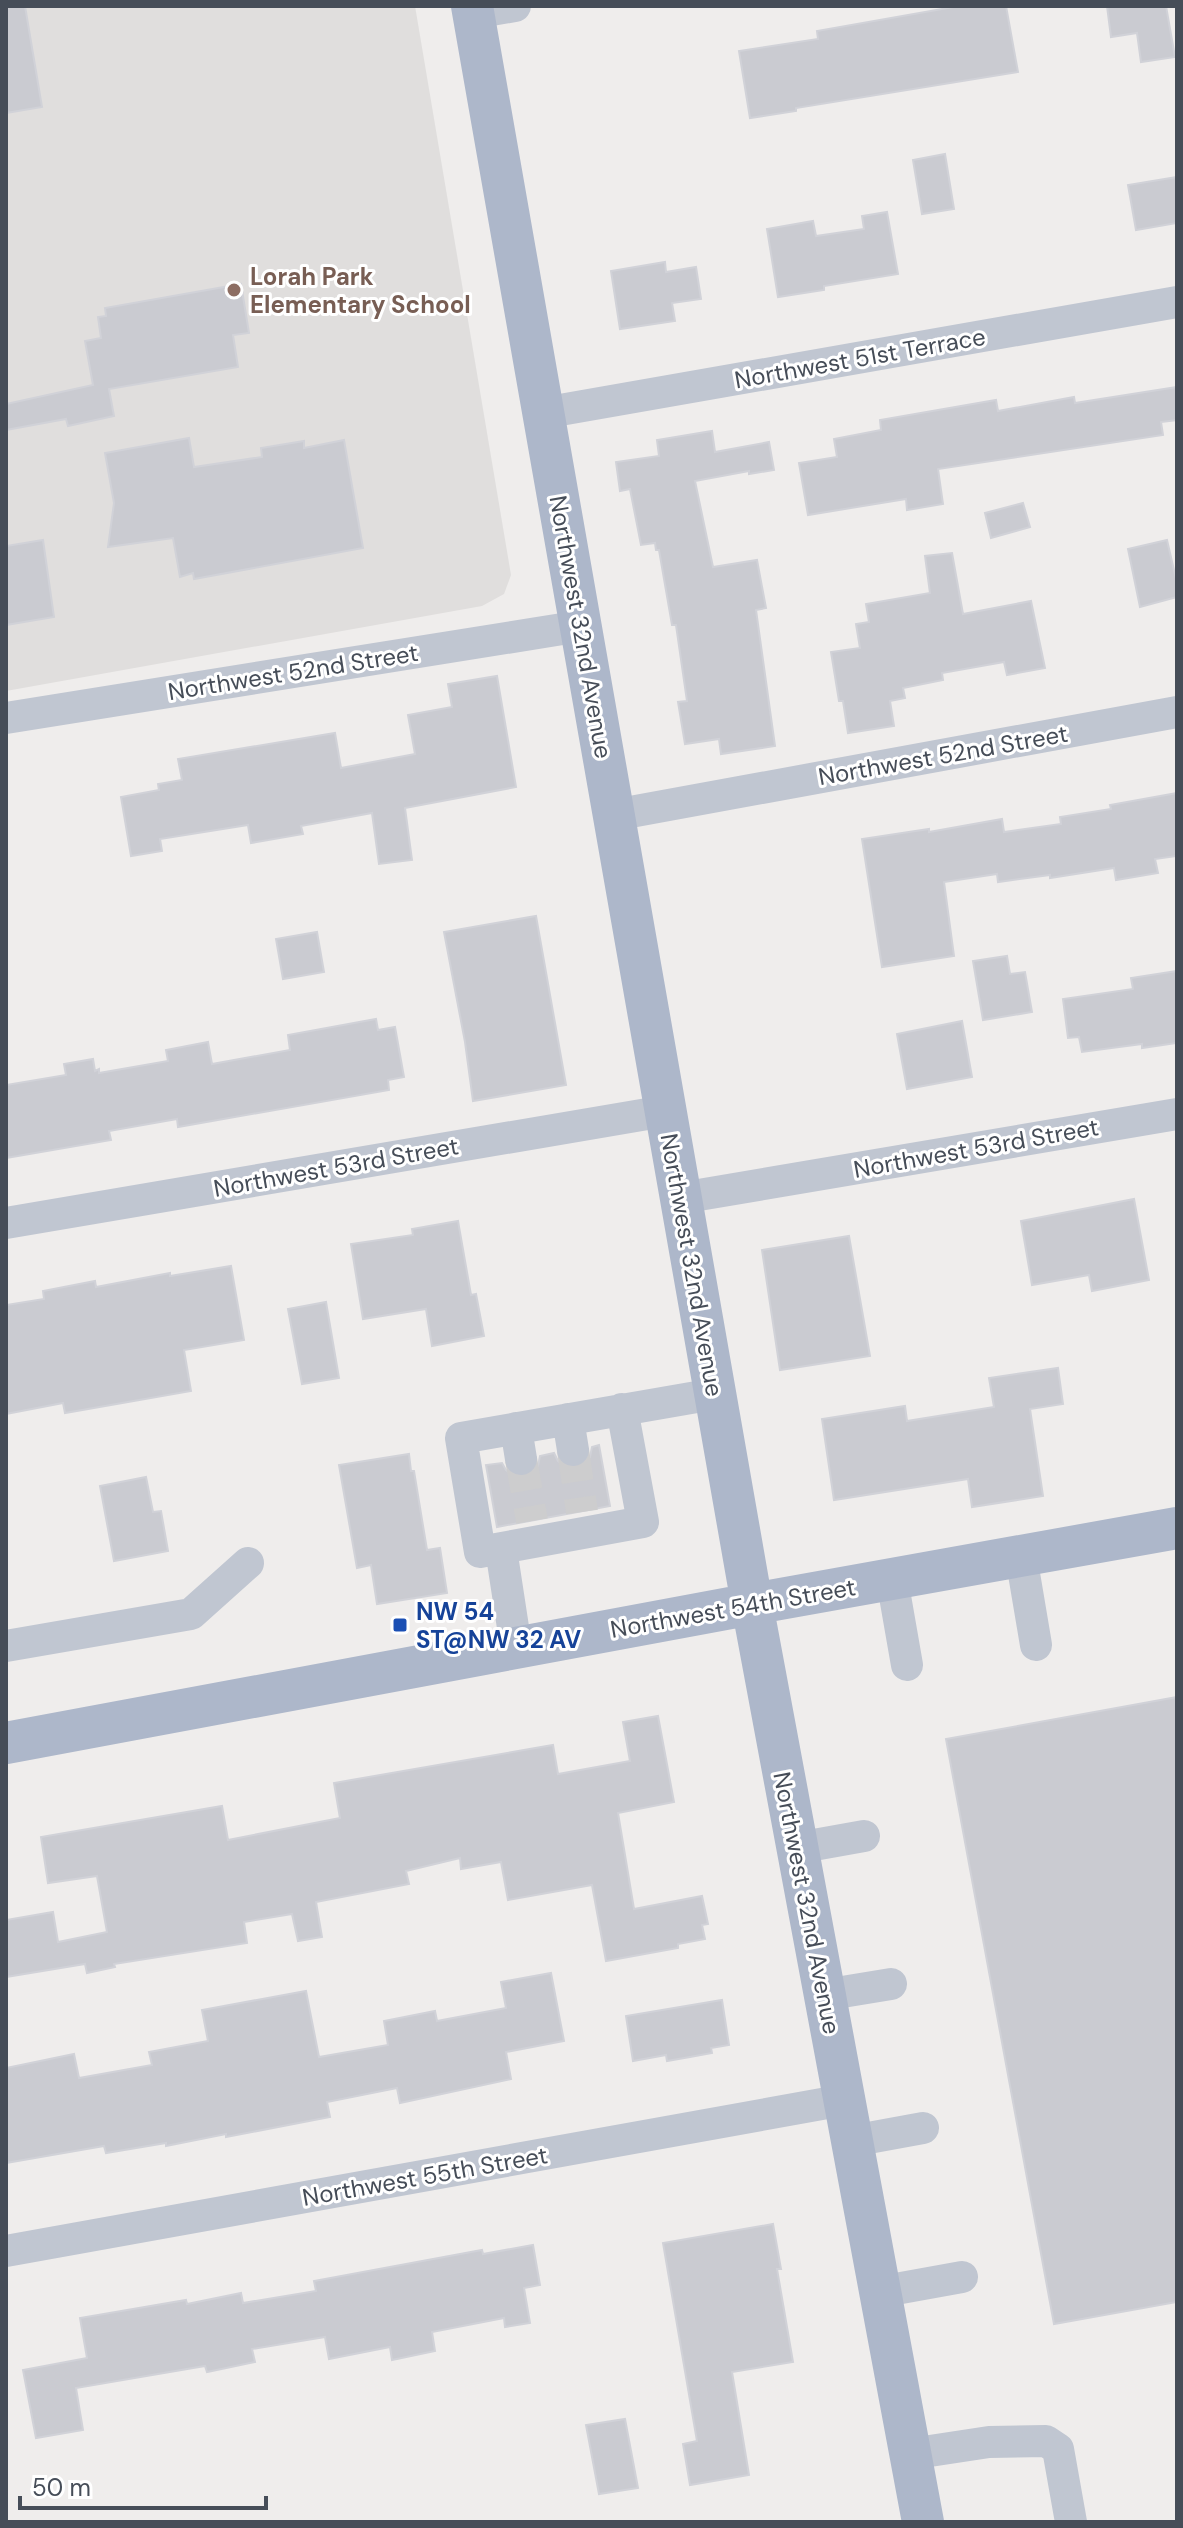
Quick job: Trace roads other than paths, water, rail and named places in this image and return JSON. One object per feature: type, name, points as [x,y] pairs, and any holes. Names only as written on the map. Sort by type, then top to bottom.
[{"type":"main road","name":"Northwest 32nd Avenue","points":[[473,10],[714,1394],[923,2522]]},
{"type":"main road","name":"Northwest 54th Street","points":[[6,1743],[1177,1528]]},
{"type":"street","points":[[473,10],[515,6]]},
{"type":"street","name":"Northwest 51st Terrace","points":[[543,413],[1177,302]]},
{"type":"street","name":"Northwest 52nd Street","points":[[6,718],[581,626]]},
{"type":"street","name":"Northwest 52nd Street","points":[[614,815],[1177,712]]},
{"type":"street","name":"Northwest 53rd Street","points":[[6,1223],[665,1111]]},
{"type":"street","name":"Northwest 53rd Street","points":[[681,1198],[1177,1114]]},
{"type":"street","points":[[622,1409],[643,1522],[583,1522],[533,1531],[501,1549],[480,1552],[461,1438],[518,1444],[570,1434],[622,1409],[714,1394]]},
{"type":"street","points":[[501,1549],[516,1647]]},
{"type":"street","points":[[1021,1556],[1036,1645]]},
{"type":"street","points":[[6,1646],[191,1614],[248,1563]]},
{"type":"street","points":[[892,1579],[907,1665]]},
{"type":"street","points":[[797,1848],[864,1836]]},
{"type":"street","points":[[824,1995],[891,1984]]},
{"type":"street","name":"Northwest 55th Street","points":[[6,2251],[844,2100]]},
{"type":"street","points":[[852,2141],[923,2128]]},
{"type":"street","points":[[879,2292],[962,2277]]},
{"type":"street","points":[[910,2454],[989,2442],[1046,2441],[1058,2449],[1071,2522]]},
{"type":"tunnel","points":[[573,1450],[582,1512]]},
{"type":"tunnel","points":[[521,1459],[532,1521]]},
{"type":"place","name":"Lorah Park Elementary School","points":[[234,290]]},
{"type":"place","name":"NW 54 ST@NW 32 AV","points":[[400,1625]]}]
